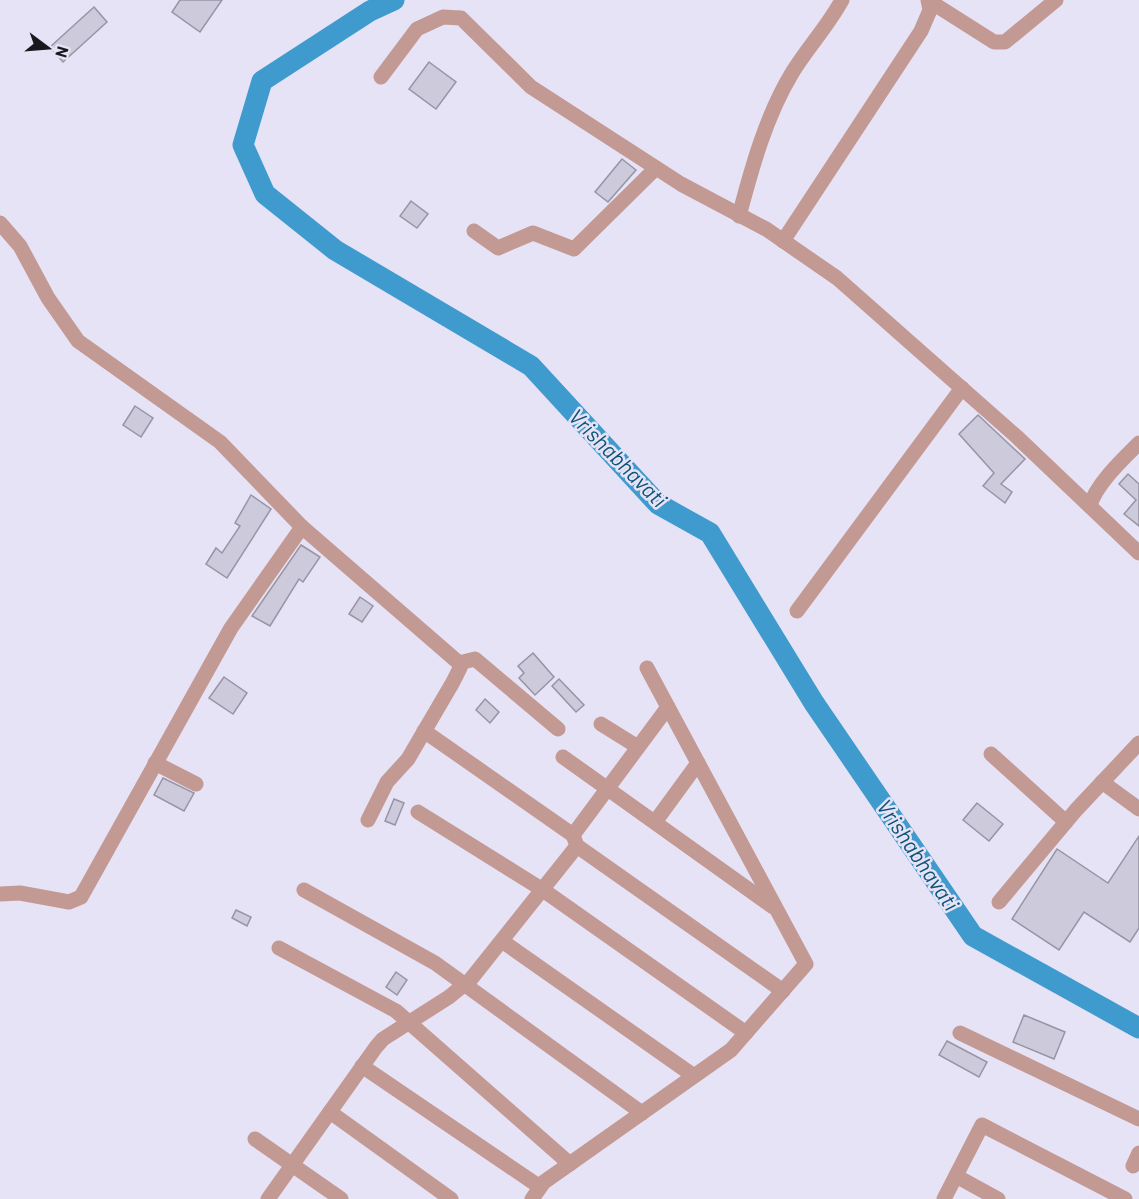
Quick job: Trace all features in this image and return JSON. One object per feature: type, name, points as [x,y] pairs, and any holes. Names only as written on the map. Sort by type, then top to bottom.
[{"type":"street","points":[[739,216],[758,148],[792,73],[829,23],[842,0]]},
{"type":"street","points":[[783,241],[921,31],[932,4],[994,42],[1005,42],[1056,0]]},
{"type":"street","points":[[381,76],[417,29],[443,17],[457,16],[531,87],[656,168],[783,241],[837,278],[962,388],[1139,553]]},
{"type":"street","points":[[474,231],[498,248],[533,233],[574,249],[656,168]]},
{"type":"street","points":[[0,223],[20,246],[48,297],[78,341],[216,438],[302,527],[459,663],[460,668],[453,682],[408,759],[387,782],[368,820]]},
{"type":"street","points":[[797,611],[962,388]]},
{"type":"street","points":[[1090,506],[1113,471],[1139,443]]},
{"type":"street","points":[[0,894],[20,893],[69,902],[81,897],[231,628],[302,527]]},
{"type":"street","points":[[459,663],[475,659],[558,729]]},
{"type":"street","points":[[362,1066],[536,1193],[570,1164],[731,1050],[806,964],[646,668]]},
{"type":"street","points":[[268,1199],[383,1039],[464,985],[543,890],[608,788],[668,707]]},
{"type":"street","points":[[601,724],[638,747]]},
{"type":"street","points":[[424,731],[783,991]]},
{"type":"street","points":[[999,902],[1066,822],[1139,743]]},
{"type":"street","points":[[991,754],[1066,822]]},
{"type":"street","points":[[563,757],[778,911]]},
{"type":"street","points":[[155,763],[196,783]]},
{"type":"street","points":[[655,822],[698,763]]},
{"type":"street","points":[[1102,782],[1139,809]]},
{"type":"street","points":[[417,812],[543,890],[746,1033]]},
{"type":"street","points":[[304,890],[435,963],[642,1113]]},
{"type":"street","points":[[502,940],[694,1076]]},
{"type":"street","points":[[279,948],[396,1011],[570,1164]]},
{"type":"street","points":[[960,1034],[1139,1119]]},
{"type":"street","points":[[330,1112],[451,1199]]},
{"type":"street","points":[[944,1199],[982,1125],[1125,1199]]},
{"type":"street","points":[[255,1139],[341,1199]]},
{"type":"street","points":[[956,1176],[998,1199]]},
{"type":"building","points":[[180,0],[222,0],[200,32],[172,12]]},
{"type":"building","points":[[94,7],[107,22],[63,62],[50,47]]},
{"type":"building","points":[[429,62],[456,82],[436,109],[409,89]]},
{"type":"building","points":[[622,159],[636,170],[608,202],[595,192]]},
{"type":"building","points":[[411,201],[428,214],[417,228],[400,216]]},
{"type":"building","points":[[135,406],[153,418],[141,437],[123,425]]},
{"type":"building","points":[[978,415],[1025,459],[1001,484],[1012,492],[1005,503],[983,486],[994,473],[959,434]]},
{"type":"building","points":[[1128,474],[1139,484],[1139,526],[1124,514],[1136,500],[1119,484]]},
{"type":"building","points":[[251,495],[271,509],[227,578],[206,564],[216,548],[222,553],[240,526],[235,523]]},
{"type":"building","points":[[301,545],[320,557],[303,582],[299,579],[270,626],[252,616]]},
{"type":"building","points":[[360,597],[373,606],[362,622],[349,614]]},
{"type":"building","points":[[533,653],[554,677],[535,695],[519,678],[524,673],[518,666]]},
{"type":"building","points":[[224,677],[247,693],[233,714],[209,698]]},
{"type":"building","points":[[559,679],[584,705],[576,712],[552,686]]},
{"type":"building","points":[[485,699],[499,712],[490,723],[476,710]]},
{"type":"building","points":[[163,778],[194,793],[184,811],[154,795]]},
{"type":"building","points":[[394,799],[404,803],[395,825],[385,821]]},
{"type":"building","points":[[977,803],[1003,824],[989,841],[963,820]]},
{"type":"building","points":[[1139,836],[1139,928],[1130,942],[1084,912],[1059,950],[1012,919],[1057,849],[1108,883]]},
{"type":"building","points":[[236,910],[251,917],[247,926],[232,918]]},
{"type":"building","points":[[396,972],[407,980],[397,995],[386,987]]},
{"type":"building","points":[[1024,1015],[1065,1032],[1054,1059],[1013,1042]]},
{"type":"building","points":[[947,1041],[987,1062],[979,1077],[939,1055]]},
{"type":"waterway","name":"Vrishabhavati","points":[[394,0],[370,11],[262,81],[243,145],[265,194],[335,250],[531,366],[658,504],[710,533],[814,703],[973,936],[1139,1028]]}]
